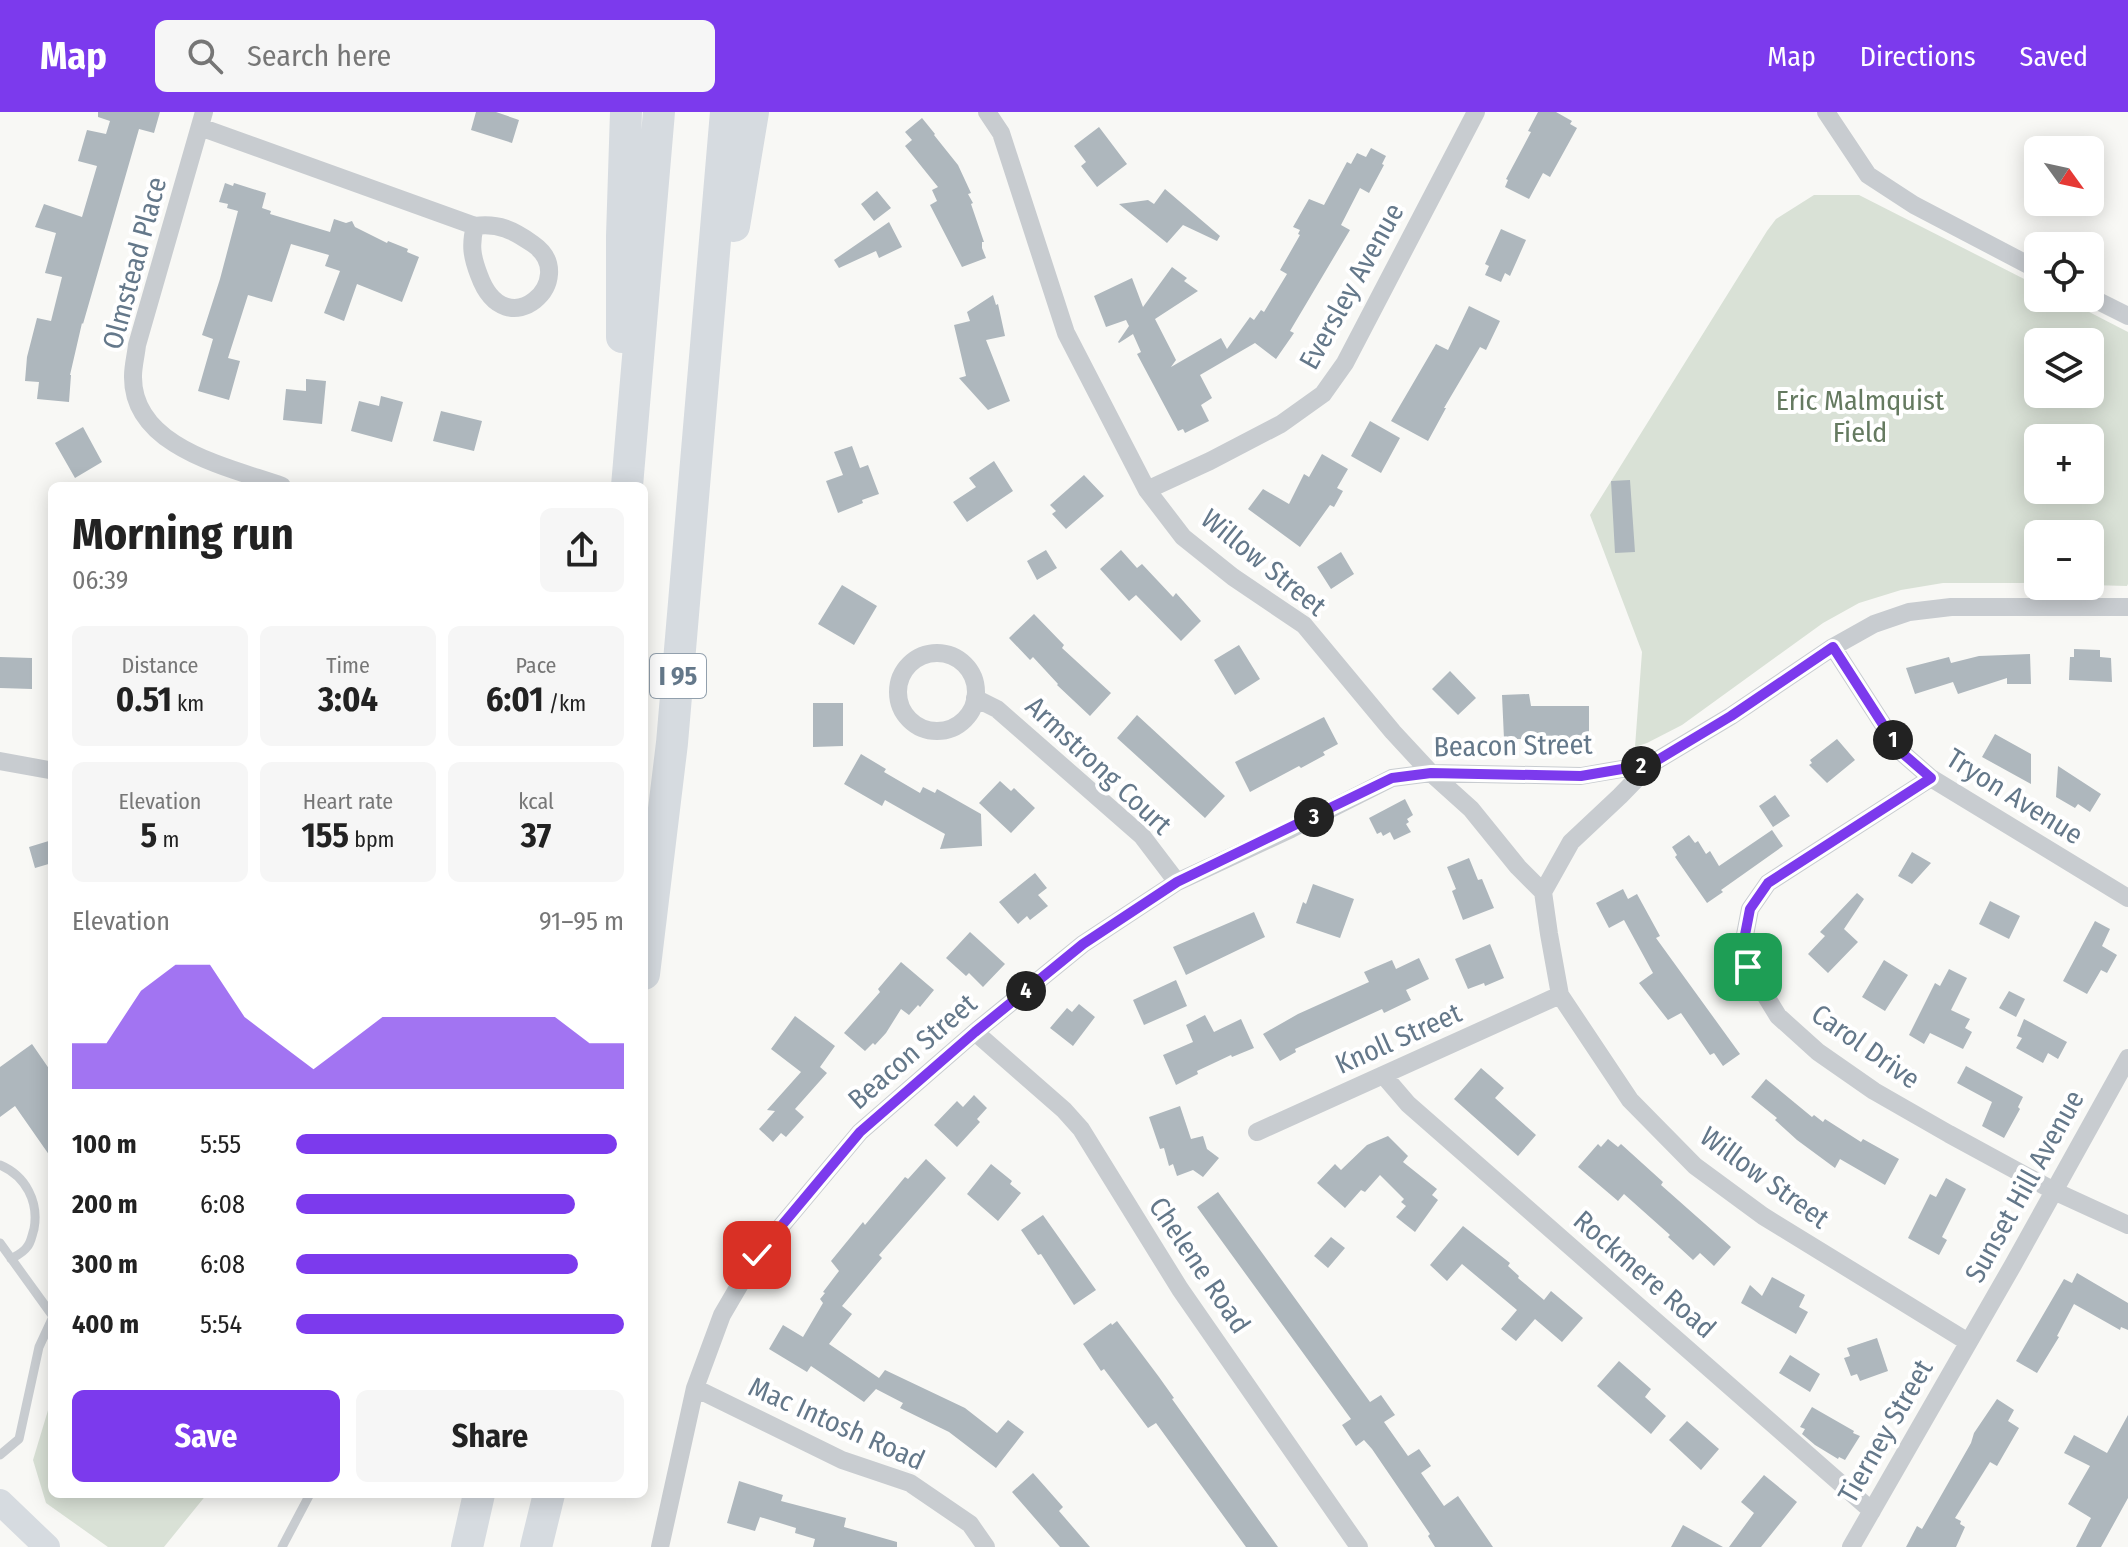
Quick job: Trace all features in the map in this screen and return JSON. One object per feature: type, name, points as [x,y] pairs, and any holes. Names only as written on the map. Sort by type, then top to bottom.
[{"type":"highway","points":[[626,112],[621,301],[626,482]]},
{"type":"highway","points":[[626,482],[659,112]]},
{"type":"highway","name":"I 95","points":[[648,940],[673,729],[726,112]]},
{"type":"highway","points":[[703,378],[739,202],[753,112]]},
{"type":"highway","points":[[467,1547],[478,1498]]},
{"type":"highway","points":[[536,1547],[548,1498]]},
{"type":"main road","points":[[0,1502],[47,1547]]},
{"type":"street","name":"Willow Street","points":[[987,112],[1001,133],[1066,333],[1147,490],[1183,537],[1233,577],[1304,625],[1393,732],[1431,773],[1471,809],[1518,867],[1543,892],[1560,995],[1630,1100],[1695,1166],[1763,1216],[1968,1342]]},
{"type":"street","name":"Eversley Avenue","points":[[1147,490],[1281,424],[1323,394],[1345,363],[1476,112]]},
{"type":"street","points":[[1826,112],[1868,175],[1914,205],[2024,263]]},
{"type":"street","points":[[202,120],[475,226],[491,224],[504,227],[545,255],[549,270],[547,286],[536,301],[523,308],[508,309],[494,301],[483,287],[471,254],[475,226]]},
{"type":"street","name":"Olmstead Place","points":[[202,120],[137,345],[133,378],[145,416],[171,442],[187,452],[271,482]]},
{"type":"street","points":[[2104,304],[2128,316]]},
{"type":"street","name":"Beacon Street","points":[[660,1547],[695,1388],[722,1315],[757,1255],[860,1132],[1083,944],[1177,882],[1392,778],[1431,773],[1581,776],[1651,764],[1731,716],[1833,647],[1874,624],[1909,612],[1951,607],[2128,607]]},
{"type":"street","name":"Tryon Avenue","points":[[1833,647],[1900,751],[1931,778],[2128,898]]},
{"type":"street","points":[[943,653],[957,659],[968,669],[975,683],[975,698],[969,712],[959,723],[945,730],[930,730],[916,725],[905,714],[899,700],[898,685],[904,671],[914,660],[928,654],[943,653]]},
{"type":"street","name":"Armstrong Court","points":[[975,698],[997,709],[1142,836],[1177,882]]},
{"type":"street","points":[[0,761],[48,770]]},
{"type":"street","points":[[1543,892],[1571,842],[1651,764]]},
{"type":"street","name":"Carol Drive","points":[[1931,778],[1768,883],[1750,909],[1744,940],[1748,967],[1778,1016],[1818,1052],[1874,1091],[2054,1191],[2128,1225]]},
{"type":"street","name":"Knoll Street","points":[[1257,1132],[1560,995]]},
{"type":"street","name":"Chelene Road","points":[[975,1032],[1064,1110],[1081,1129],[1180,1289],[1359,1547]]},
{"type":"street","name":"Sunset Hill Avenue","points":[[1968,1342],[2128,1058]]},
{"type":"street","name":"Rockmere Road","points":[[1384,1076],[1408,1104],[1872,1511]]},
{"type":"street","name":"Tierney Street","points":[[1851,1547],[1968,1342]]},
{"type":"street","name":"Mac Intosh Road","points":[[695,1388],[842,1460],[910,1483],[970,1524],[986,1547]]},
{"type":"lane","points":[[0,1165],[19,1178],[29,1190],[34,1206],[32,1238],[28,1247],[11,1259]]},
{"type":"lane","points":[[0,1243],[48,1311]]},
{"type":"lane","points":[[0,1455],[19,1439],[39,1347],[48,1326]]},
{"type":"lane","points":[[282,1547],[308,1498]]},
{"type":"green space","name":"Eric Malmquist Field","points":[[1814,195],[1859,195],[2024,279],[2024,312],[2089,312],[2128,332],[2128,584],[2104,585],[2104,520],[2024,520],[2024,583],[1943,583],[1901,590],[1859,603],[1823,623],[1682,725],[1635,747],[1642,652],[1590,515],[1776,219]]},
{"type":"green space","points":[[48,1410],[48,1498],[204,1498],[164,1547],[108,1547],[46,1503],[33,1460]]},
{"type":"building","points":[[98,112],[160,112],[154,133],[139,129],[82,323],[70,375],[69,402],[37,399],[39,382],[25,381],[27,357],[37,318],[51,321],[62,277],[45,273],[56,233],[35,227],[44,204],[82,217],[97,166],[78,161],[87,130],[106,134],[110,121],[98,117]]},
{"type":"building","points":[[476,112],[496,112],[519,120],[512,143],[471,130]]},
{"type":"building","points":[[1538,112],[1556,112],[1572,121],[1570,124],[1577,128],[1550,177],[1543,173],[1529,199],[1505,187]]},
{"type":"building","points":[[922,118],[958,165],[971,193],[968,194],[984,242],[982,248],[986,258],[962,267],[930,205],[937,201],[932,190],[938,187],[905,146],[912,140],[905,132]]},
{"type":"building","points":[[1099,127],[1127,164],[1097,187],[1081,166],[1086,162],[1074,146]]},
{"type":"building","points":[[1371,148],[1386,156],[1384,165],[1369,193],[1360,188],[1341,225],[1350,230],[1290,331],[1294,333],[1276,359],[1255,343],[1200,375],[1212,398],[1201,405],[1209,421],[1185,433],[1183,429],[1178,431],[1137,354],[1141,352],[1133,334],[1118,342],[1129,326],[1126,320],[1106,327],[1094,296],[1132,278],[1143,307],[1172,267],[1198,291],[1155,319],[1176,360],[1171,367],[1221,338],[1227,349],[1250,317],[1254,320],[1261,310],[1264,312],[1287,274],[1280,270],[1300,235],[1300,230],[1293,227],[1309,199],[1324,205],[1347,162],[1351,164],[1357,153],[1366,157]]},
{"type":"building","points":[[225,183],[266,193],[262,208],[271,211],[270,214],[330,232],[334,219],[346,223],[352,221],[355,227],[387,243],[408,249],[407,252],[419,257],[402,302],[357,284],[344,321],[324,313],[340,271],[325,266],[329,255],[291,244],[272,302],[248,295],[228,358],[240,361],[229,400],[198,391],[213,339],[202,335],[238,211],[219,202]]},
{"type":"building","points":[[1165,189],[1220,236],[1217,241],[1183,225],[1167,243],[1119,204],[1148,200],[1154,204]]},
{"type":"building","points":[[877,191],[891,208],[874,221],[861,204]]},
{"type":"building","points":[[889,222],[902,247],[879,258],[876,251],[839,268],[834,260]]},
{"type":"building","points":[[1501,229],[1526,240],[1510,276],[1505,273],[1501,282],[1485,275],[1489,266],[1485,264]]},
{"type":"building","points":[[993,295],[1005,336],[986,340],[1010,401],[988,410],[959,378],[966,376],[954,325],[970,321],[967,312]]},
{"type":"building","points":[[1469,306],[1500,321],[1486,350],[1480,347],[1428,441],[1391,421],[1436,344],[1448,350]]},
{"type":"building","points":[[306,379],[326,381],[322,424],[283,420],[286,389],[306,391]]},
{"type":"building","points":[[381,396],[403,402],[392,442],[351,431],[359,401],[379,406]]},
{"type":"building","points":[[441,411],[482,421],[474,451],[433,441]]},
{"type":"building","points":[[1370,421],[1400,438],[1381,473],[1351,456]]},
{"type":"building","points":[[83,427],[102,462],[75,478],[55,443]]},
{"type":"building","points":[[852,446],[860,468],[868,465],[879,494],[838,513],[826,481],[843,475],[834,452]]},
{"type":"building","points":[[1322,454],[1348,469],[1337,488],[1343,491],[1334,507],[1330,505],[1300,547],[1248,509],[1263,489],[1289,504],[1304,474],[1309,477]]},
{"type":"building","points":[[994,461],[1013,491],[967,522],[953,502],[976,487],[969,478]]},
{"type":"building","points":[[1084,475],[1104,496],[1066,529],[1052,514],[1056,511],[1050,505]]},
{"type":"building","points":[[1630,480],[1635,552],[1615,553],[1611,481]]},
{"type":"building","points":[[1046,550],[1057,568],[1037,580],[1027,561]]},
{"type":"building","points":[[1121,550],[1137,568],[1142,564],[1173,597],[1176,593],[1201,621],[1181,641],[1136,595],[1129,601],[1100,569]]},
{"type":"building","points":[[1341,552],[1354,574],[1331,589],[1317,567]]},
{"type":"building","points":[[842,585],[877,606],[854,645],[818,624]]},
{"type":"building","points":[[1034,614],[1064,645],[1062,648],[1111,693],[1090,716],[1033,657],[1030,660],[1009,638]]},
{"type":"building","points":[[1239,645],[1260,679],[1235,695],[1214,660]]},
{"type":"building","points":[[2074,649],[2100,650],[2100,657],[2111,658],[2112,682],[2069,680],[2070,657],[2074,657]]},
{"type":"building","points":[[2030,654],[2031,684],[2007,684],[2007,678],[1958,694],[1953,682],[1915,694],[1906,668],[1949,657],[1951,663],[1979,656]]},
{"type":"building","points":[[0,657],[32,658],[32,689],[0,688]]},
{"type":"building","points":[[1450,671],[1476,698],[1458,715],[1432,689]]},
{"type":"building","points":[[1529,694],[1531,706],[1589,706],[1589,750],[1558,750],[1558,739],[1504,739],[1502,695]]},
{"type":"building","points":[[813,703],[843,703],[843,746],[813,747]]},
{"type":"building","points":[[1137,715],[1225,796],[1205,818],[1117,738]]},
{"type":"building","points":[[1324,717],[1338,744],[1323,752],[1325,755],[1250,792],[1235,762]]},
{"type":"building","points":[[1995,734],[2031,754],[2031,784],[1982,757]]},
{"type":"building","points":[[1837,739],[1855,760],[1827,783],[1809,765],[1812,763],[1810,760]]},
{"type":"building","points":[[861,754],[920,793],[923,787],[935,793],[937,789],[981,814],[982,846],[940,849],[945,834],[885,800],[882,806],[844,784]]},
{"type":"building","points":[[2058,766],[2101,794],[2090,812],[2078,804],[2075,808],[2056,797]]},
{"type":"building","points":[[1000,781],[1011,791],[1014,788],[1035,808],[1011,833],[979,803]]},
{"type":"building","points":[[1775,795],[1790,816],[1773,827],[1759,806]]},
{"type":"building","points":[[1405,799],[1413,815],[1406,824],[1411,832],[1394,840],[1390,832],[1383,836],[1381,832],[1377,834],[1369,818]]},
{"type":"building","points":[[1772,830],[1783,846],[1707,903],[1675,857],[1677,855],[1672,847],[1689,835],[1695,843],[1698,841],[1706,854],[1710,851],[1719,866]]},
{"type":"building","points":[[48,841],[48,864],[35,868],[29,847]]},
{"type":"building","points":[[1912,852],[1931,863],[1912,884],[1898,876]]},
{"type":"building","points":[[1469,858],[1494,908],[1463,920],[1447,867]]},
{"type":"building","points":[[1035,873],[1047,888],[1038,895],[1048,906],[1030,920],[1027,916],[1018,924],[999,902]]},
{"type":"building","points":[[1313,884],[1354,899],[1340,938],[1296,923]]},
{"type":"building","points":[[1623,889],[1628,899],[1637,894],[1660,936],[1656,938],[1740,1054],[1723,1066],[1714,1053],[1710,1055],[1681,1013],[1668,1020],[1639,983],[1653,973],[1624,920],[1609,928],[1596,903]]},
{"type":"building","points":[[1857,893],[1864,899],[1844,929],[1858,942],[1828,973],[1808,954],[1825,936],[1820,932]]},
{"type":"building","points":[[1990,901],[2020,916],[2009,939],[1979,924]]},
{"type":"building","points":[[1254,912],[1265,937],[1186,975],[1173,947]]},
{"type":"building","points":[[2095,921],[2110,929],[2102,946],[2117,955],[2107,973],[2101,970],[2087,994],[2063,981]]},
{"type":"building","points":[[970,932],[1005,964],[983,987],[946,958]]},
{"type":"building","points":[[1490,944],[1504,978],[1468,989],[1455,959]]},
{"type":"building","points":[[1419,958],[1429,979],[1406,990],[1411,1000],[1384,1013],[1382,1009],[1295,1049],[1296,1052],[1280,1061],[1263,1034],[1298,1014],[1369,982],[1364,972],[1392,960],[1396,969]]},
{"type":"building","points":[[1884,960],[1908,975],[1885,1011],[1862,997]]},
{"type":"building","points":[[901,962],[934,990],[909,1015],[901,1009],[886,1033],[865,1051],[844,1033],[880,992],[878,989]]},
{"type":"building","points":[[1949,969],[1967,978],[1951,1010],[1970,1019],[1965,1028],[1972,1032],[1963,1049],[1930,1033],[1924,1044],[1909,1035],[1935,983],[1940,986]]},
{"type":"building","points":[[1176,980],[1187,1006],[1144,1025],[1133,1000]]},
{"type":"building","points":[[2009,991],[2025,999],[2016,1017],[1999,1008]]},
{"type":"building","points":[[1079,1004],[1095,1017],[1073,1046],[1050,1028],[1067,1008],[1072,1012]]},
{"type":"building","points":[[1205,1015],[1214,1032],[1241,1019],[1254,1048],[1197,1071],[1198,1074],[1176,1085],[1163,1055],[1193,1042],[1186,1025]]},
{"type":"building","points":[[795,1016],[835,1046],[820,1067],[827,1073],[795,1109],[804,1117],[786,1137],[781,1133],[773,1142],[759,1129],[775,1111],[767,1110],[801,1072],[771,1049]]},
{"type":"building","points":[[2024,1019],[2067,1042],[2058,1059],[2048,1053],[2043,1063],[2016,1048],[2022,1038],[2017,1036]]},
{"type":"building","points":[[32,1044],[48,1067],[48,1153],[15,1106],[0,1117],[0,1067]]},
{"type":"building","points":[[1966,1066],[2023,1097],[2004,1138],[1982,1126],[1992,1102],[1957,1083]]},
{"type":"building","points":[[1481,1068],[1504,1088],[1495,1098],[1536,1135],[1518,1156],[1454,1099]]},
{"type":"building","points":[[1766,1079],[1812,1117],[1814,1115],[1823,1122],[1825,1119],[1861,1142],[1863,1139],[1899,1159],[1885,1185],[1840,1159],[1835,1168],[1797,1140],[1775,1120],[1777,1118],[1751,1097]]},
{"type":"building","points":[[974,1095],[987,1108],[977,1119],[980,1122],[957,1147],[934,1125],[957,1101],[963,1107]]},
{"type":"building","points":[[1180,1106],[1191,1139],[1203,1136],[1207,1149],[1219,1158],[1203,1177],[1193,1170],[1177,1176],[1173,1164],[1169,1166],[1164,1148],[1160,1149],[1149,1117]]},
{"type":"building","points":[[1388,1136],[1408,1156],[1403,1162],[1437,1189],[1432,1195],[1438,1200],[1415,1232],[1396,1217],[1406,1206],[1401,1202],[1404,1199],[1380,1175],[1345,1208],[1317,1183],[1335,1164],[1341,1170],[1367,1145]]},
{"type":"building","points":[[1608,1139],[1618,1147],[1621,1144],[1663,1182],[1661,1185],[1731,1247],[1714,1266],[1700,1253],[1693,1260],[1624,1194],[1618,1201],[1578,1167],[1598,1144],[1601,1147]]},
{"type":"building","points":[[926,1159],[946,1178],[879,1255],[882,1258],[842,1306],[852,1314],[829,1344],[879,1378],[885,1370],[965,1408],[997,1433],[1008,1420],[1024,1432],[996,1468],[949,1432],[900,1408],[903,1403],[876,1389],[864,1402],[811,1366],[807,1372],[769,1349],[783,1325],[803,1337],[823,1303],[820,1299],[823,1292],[839,1271],[831,1261],[863,1222],[865,1225],[905,1177],[908,1179]]},
{"type":"building","points":[[991,1164],[1021,1193],[998,1221],[967,1194]]},
{"type":"building","points":[[1946,1178],[1966,1189],[1942,1237],[1947,1240],[1939,1255],[1908,1238],[1930,1194],[1936,1197]]},
{"type":"building","points":[[1218,1192],[1370,1402],[1381,1395],[1395,1415],[1384,1422],[1408,1456],[1419,1449],[1431,1466],[1421,1473],[1444,1506],[1458,1496],[1493,1547],[1435,1547],[1428,1536],[1430,1534],[1372,1449],[1364,1440],[1356,1446],[1342,1425],[1351,1419],[1197,1207]]},
{"type":"building","points":[[1043,1215],[1096,1290],[1074,1305],[1041,1254],[1038,1255],[1021,1230]]},
{"type":"building","points":[[1463,1226],[1510,1263],[1508,1266],[1518,1278],[1544,1300],[1551,1291],[1583,1318],[1562,1342],[1535,1319],[1516,1341],[1501,1329],[1517,1310],[1462,1264],[1447,1281],[1430,1265]]},
{"type":"building","points":[[1331,1237],[1345,1248],[1328,1268],[1314,1256]]},
{"type":"building","points":[[2077,1273],[2128,1303],[2128,1330],[2121,1327],[2120,1330],[2074,1304],[2037,1373],[2016,1361],[2064,1279],[2072,1283]]},
{"type":"building","points":[[1772,1277],[1805,1295],[1799,1307],[1808,1312],[1796,1334],[1741,1303],[1750,1285],[1762,1296]]},
{"type":"building","points":[[1117,1321],[1278,1547],[1246,1547],[1156,1423],[1148,1428],[1104,1369],[1101,1371],[1083,1344]]},
{"type":"building","points":[[1877,1338],[1888,1371],[1860,1381],[1857,1374],[1851,1376],[1844,1358],[1850,1356],[1847,1348]]},
{"type":"building","points":[[1790,1355],[1820,1374],[1810,1392],[1779,1373]]},
{"type":"building","points":[[1619,1361],[1651,1389],[1645,1397],[1666,1416],[1651,1434],[1597,1386]]},
{"type":"building","points":[[1997,1399],[2014,1410],[2008,1421],[2019,1428],[1997,1466],[1990,1462],[1955,1518],[1965,1527],[1956,1547],[1906,1547],[1917,1526],[1922,1529],[1974,1433]]},
{"type":"building","points":[[1812,1407],[1860,1436],[1845,1460],[1838,1459],[1802,1434],[1805,1429],[1800,1427]]},
{"type":"building","points":[[2128,1415],[2128,1498],[2101,1547],[2076,1547],[2091,1518],[2068,1504],[2090,1466],[2064,1453],[2074,1435],[2107,1453]]},
{"type":"building","points":[[1687,1421],[1719,1449],[1701,1470],[1669,1440]]},
{"type":"building","points":[[1033,1473],[1063,1507],[1059,1511],[1090,1547],[1060,1547],[1012,1492]]},
{"type":"building","points":[[1764,1475],[1797,1502],[1761,1547],[1729,1547],[1754,1513],[1741,1502]]},
{"type":"building","points":[[739,1481],[783,1495],[781,1501],[846,1518],[844,1527],[897,1542],[897,1547],[813,1547],[815,1539],[795,1533],[796,1528],[760,1517],[755,1531],[727,1523]]},
{"type":"building","points":[[1683,1525],[1723,1547],[1671,1547]]},
{"type":"route","points":[[757,1255],[860,1132],[1083,944],[1177,882],[1392,778],[1431,773],[1581,776],[1651,764],[1731,716],[1833,647],[1900,751],[1931,778],[1768,883],[1750,909],[1744,940],[1748,967]]}]
